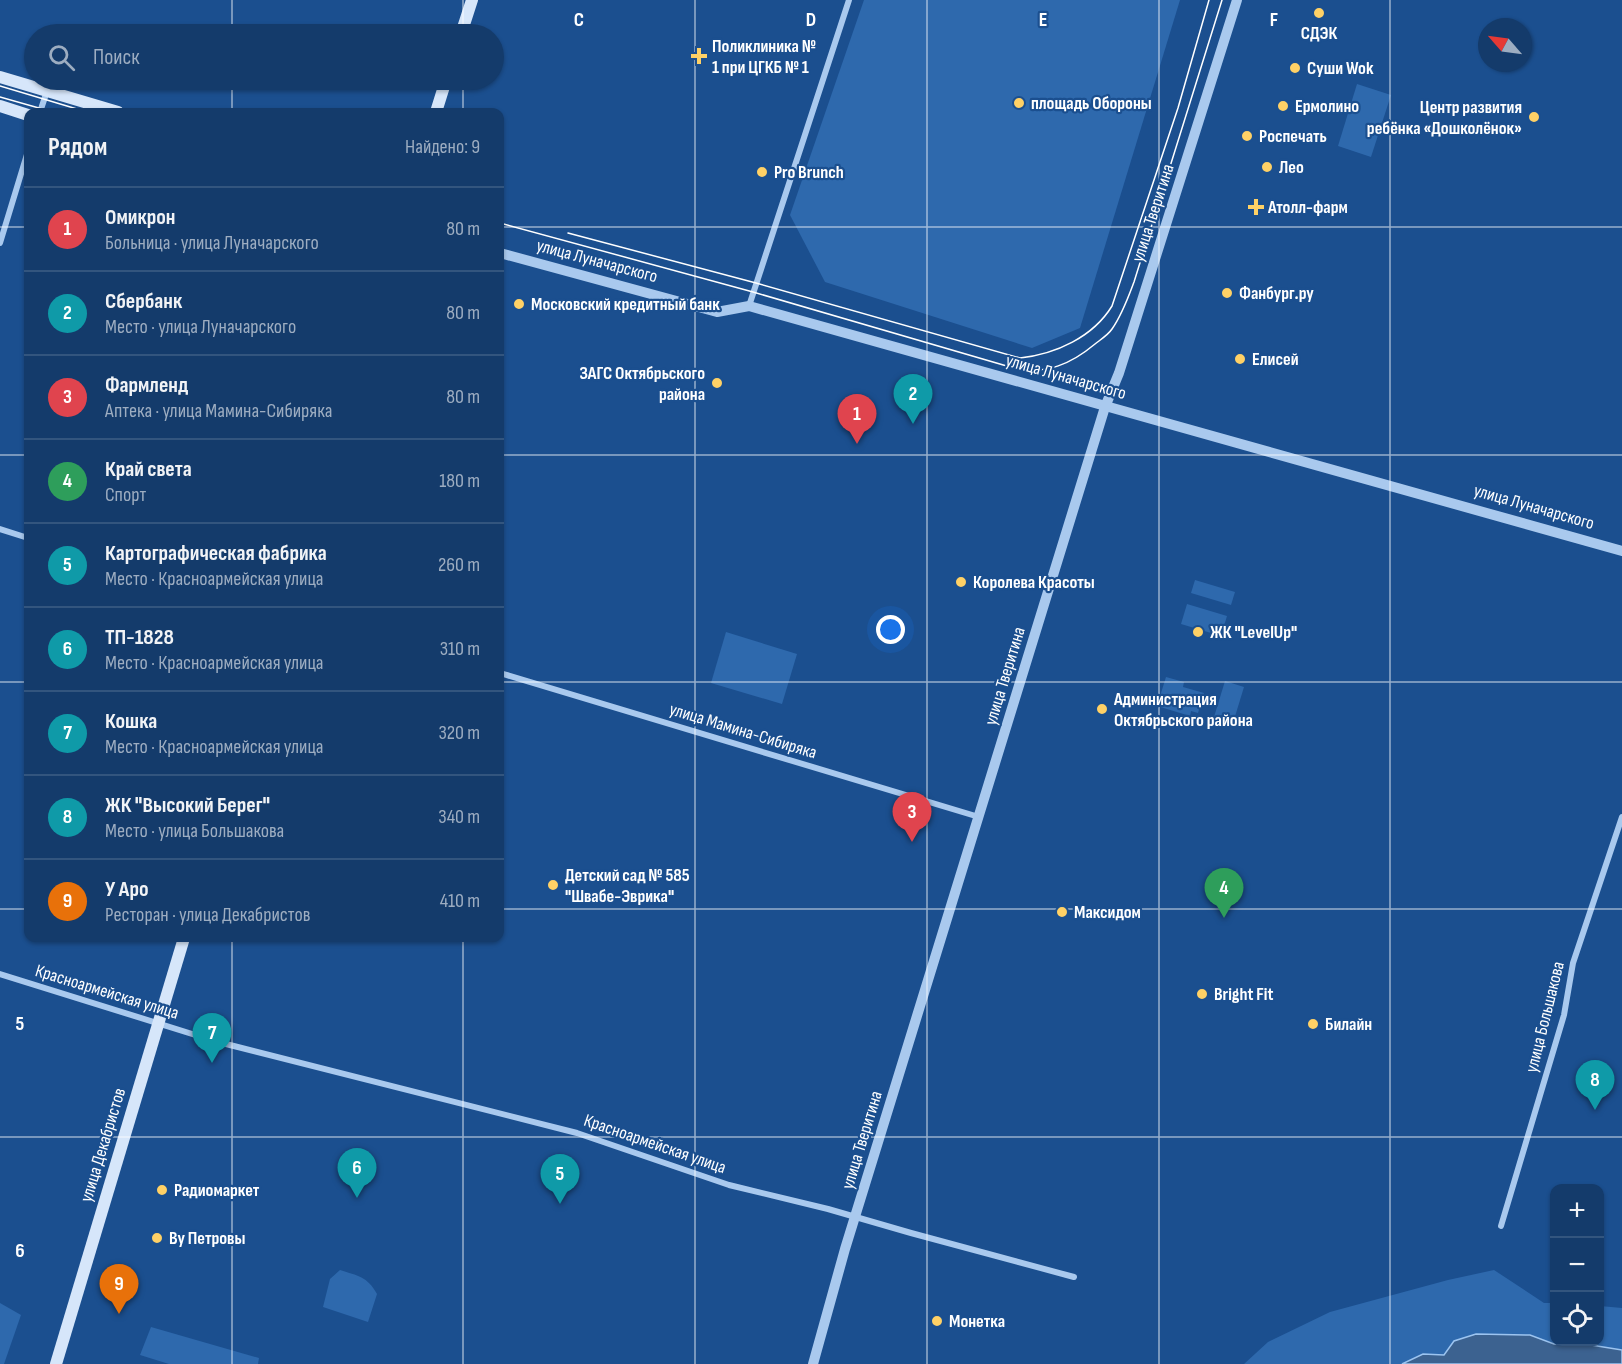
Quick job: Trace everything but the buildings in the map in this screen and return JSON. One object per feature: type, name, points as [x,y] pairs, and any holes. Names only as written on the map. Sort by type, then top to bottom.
[{"type":"main road","points":[[464,24],[472,0]]},
{"type":"main road","points":[[0,77],[24,84]]},
{"type":"main road","points":[[44,90],[104,108]]},
{"type":"main road","points":[[437,108],[443,90]]},
{"type":"main road","points":[[0,106],[24,114]]},
{"type":"main road","name":"улица Декабристов","points":[[56,1364],[183,942]]},
{"type":"street","points":[[749,306],[849,0]]},
{"type":"street","name":"улица Тверитина","points":[[813,1364],[1105,407],[1119,373],[1237,0]]},
{"type":"street","points":[[41,108],[47,91]]},
{"type":"street","points":[[0,243],[24,164]]},
{"type":"street","name":"улица Луначарского","points":[[504,255],[717,312],[749,306],[1622,551]]},
{"type":"street","points":[[0,529],[24,537]]},
{"type":"street","name":"улица Мамина-Сибиряка","points":[[504,674],[979,817]]},
{"type":"street","name":"улица Большакова","points":[[1501,1226],[1564,1015],[1573,963],[1622,817]]},
{"type":"street","name":"Красноармейская улица","points":[[0,974],[205,1038]]},
{"type":"street","name":"Красноармейская улица","points":[[226,1044],[577,1133],[729,1185],[1074,1276]]},
{"type":"shaded area","points":[[864,0],[1180,0],[1080,328],[1032,348],[825,282],[790,215]]},
{"type":"shaded area","points":[[1357,84],[1391,95],[1371,157],[1338,146]]},
{"type":"shaded area","points":[[1195,580],[1235,592],[1231,605],[1191,593]]},
{"type":"shaded area","points":[[1187,604],[1227,616],[1221,636],[1181,624]]},
{"type":"shaded area","points":[[726,632],[797,654],[782,704],[711,683]]},
{"type":"shaded area","points":[[1166,677],[1184,682],[1183,687],[1204,693],[1198,713],[1191,711],[1190,716],[1157,706]]},
{"type":"shaded area","points":[[1225,681],[1244,687],[1233,723],[1214,717]]},
{"type":"shaded area","points":[[340,1270],[366,1280],[377,1294],[368,1322],[323,1307],[330,1279]]},
{"type":"shaded area","points":[[1494,1270],[1544,1303],[1550,1303],[1550,1342],[1530,1335],[1476,1334],[1444,1355],[1423,1354],[1402,1364],[1244,1364],[1268,1342],[1330,1312]]},
{"type":"shaded area","points":[[0,1303],[21,1315],[4,1364],[0,1364]]},
{"type":"shaded area","points":[[1604,1306],[1622,1308],[1622,1350],[1597,1346],[1604,1346]]},
{"type":"shaded area","points":[[151,1327],[259,1358],[258,1364],[169,1364],[140,1355]]},
{"type":"shaded area","points":[[1476,1334],[1530,1335],[1550,1342],[1550,1346],[1597,1346],[1622,1350],[1622,1364],[1402,1364],[1423,1354],[1444,1355],[1454,1341]]},
{"type":"tunnel","points":[[205,1038],[226,1044]]},
{"type":"tram line","points":[[568,233],[756,283],[1020,358],[1047,353],[1084,335],[1095,327],[1112,306],[1178,108],[1209,0]]},
{"type":"tram line","points":[[504,224],[753,292],[1017,369],[1049,369],[1068,362],[1086,351],[1116,324],[1134,282],[1222,0]]},
{"type":"tram line","points":[[0,86],[74,108]]},
{"type":"tram line","points":[[0,97],[39,108]]},
{"type":"place","name":"СДЭК","points":[[1319,13]]},
{"type":"place","name":"Поликлиника № 1 при ЦГКБ № 1","points":[[699,56]]},
{"type":"place","name":"Суши Wok","points":[[1295,68]]},
{"type":"place","name":"площадь Обороны","points":[[1019,103]]},
{"type":"place","name":"Ермолино","points":[[1283,106]]},
{"type":"place","name":"Центр развития ребёнка «Дошколёнок»","points":[[1534,117]]},
{"type":"place","name":"Роспечать","points":[[1247,136]]},
{"type":"place","name":"Лео","points":[[1267,167]]},
{"type":"place","name":"Pro Brunch","points":[[762,172]]},
{"type":"place","name":"Атолл-фарм","points":[[1256,207]]},
{"type":"place","name":"Фанбург.ру","points":[[1227,293]]},
{"type":"place","name":"Московский кредитный банк","points":[[519,304]]},
{"type":"place","name":"Елисей","points":[[1240,359]]},
{"type":"place","name":"ЗАГС Октябрьского района","points":[[717,383]]},
{"type":"place","name":"Сбербанк","points":[[913,424]]},
{"type":"place","name":"Омикрон","points":[[857,444]]},
{"type":"place","name":"Королева Красоты","points":[[961,582]]},
{"type":"place","name":"ЖК \"LevelUp\"","points":[[1198,632]]},
{"type":"place","name":"Администрация Октябрьского района","points":[[1102,709]]},
{"type":"place","name":"Фармленд","points":[[912,842]]},
{"type":"place","name":"Детский сад № 585 \"Швабе-Эврика\"","points":[[553,885]]},
{"type":"place","name":"Максидом","points":[[1062,912]]},
{"type":"place","name":"Край света","points":[[1224,918]]},
{"type":"place","name":"Bright Fit","points":[[1202,994]]},
{"type":"place","name":"Билайн","points":[[1313,1024]]},
{"type":"place","name":"Кошка","points":[[212,1063]]},
{"type":"place","name":"ЖК \"Высокий Берег\"","points":[[1595,1110]]},
{"type":"place","name":"Радиомаркет","points":[[162,1190]]},
{"type":"place","name":"ТП-1828","points":[[357,1198]]},
{"type":"place","name":"Картографическая фабрика","points":[[560,1204]]},
{"type":"place","name":"By Петровы","points":[[157,1238]]},
{"type":"place","name":"У Аро","points":[[119,1314]]},
{"type":"place","name":"Монетка","points":[[937,1321]]}]
